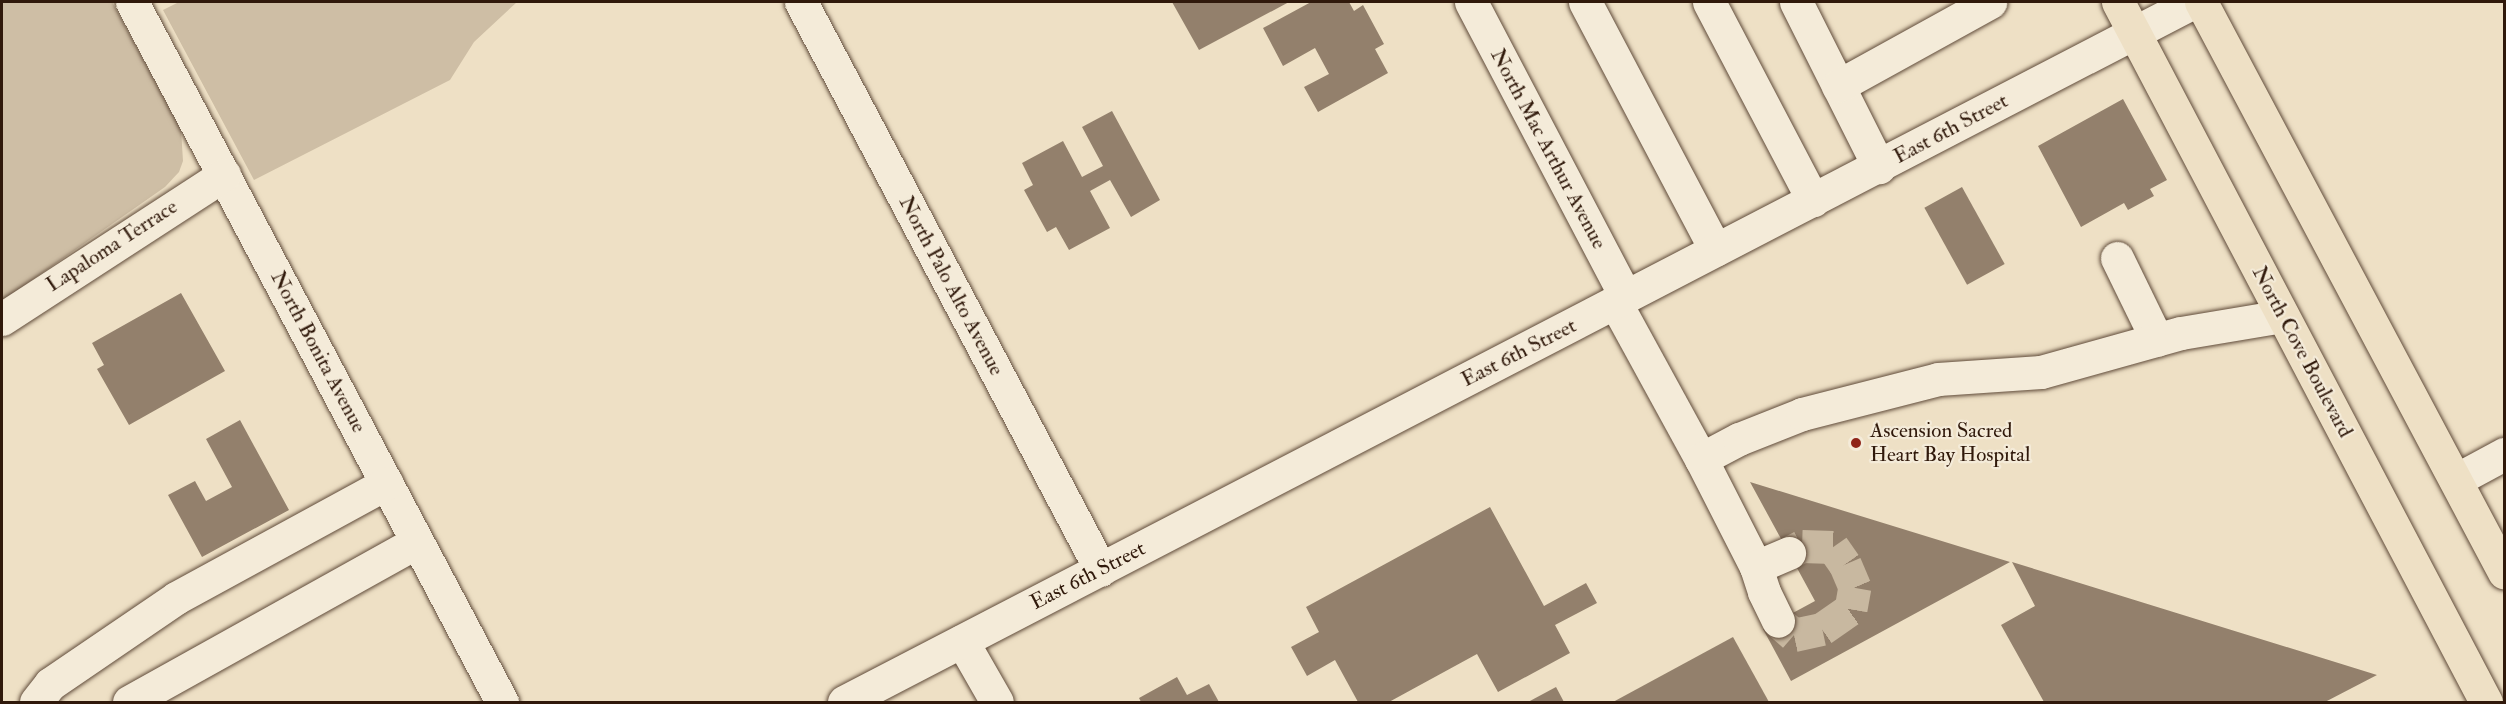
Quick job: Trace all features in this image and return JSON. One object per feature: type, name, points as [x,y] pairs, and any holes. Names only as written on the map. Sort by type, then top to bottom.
[{"type":"main road","name":"North Cove Boulevard","points":[[2118,2],[2486,702]]},
{"type":"main road","points":[[2201,2],[2505,572]]},
{"type":"street","name":"North Bonita Avenue","points":[[132,2],[502,702]]},
{"type":"street","name":"North Palo Alto Avenue","points":[[801,2],[1101,570]]},
{"type":"street","name":"North Mac Arthur Avenue","points":[[1471,2],[1756,567],[1764,592],[1778,621]]},
{"type":"street","points":[[1585,2],[1716,250]]},
{"type":"street","points":[[1709,2],[1814,200]]},
{"type":"street","points":[[1797,2],[1879,166]]},
{"type":"street","points":[[1838,86],[1990,2]]},
{"type":"street","name":"East 6th Street","points":[[844,702],[2193,2]]},
{"type":"street","name":"Lapaloma Terrace","points":[[2,318],[224,175]]},
{"type":"street","points":[[2117,258],[2157,340]]},
{"type":"street","points":[[1701,459],[1740,439],[1802,414],[1893,390],[1938,379],[2041,372],[2157,340],[2232,323],[2283,316]]},
{"type":"street","points":[[2456,480],[2505,454]]},
{"type":"street","points":[[36,702],[50,684],[176,598],[387,483]]},
{"type":"street","points":[[129,702],[417,542]]},
{"type":"street","points":[[1756,567],[1789,553]]},
{"type":"street","points":[[962,641],[997,702]]},
{"type":"shaded area","points":[[2,2],[112,2],[181,129],[183,161],[179,172],[165,187],[2,301]]},
{"type":"shaded area","points":[[179,2],[517,2],[474,42],[450,80],[254,180],[163,10]]},
{"type":"building","points":[[1172,2],[1289,2],[1199,50]]},
{"type":"building","points":[[1311,2],[1349,2],[1354,11],[1363,5],[1384,44],[1375,49],[1388,73],[1318,112],[1304,87],[1329,74],[1315,48],[1283,66],[1263,28]]},
{"type":"building","points":[[2123,99],[2167,180],[2150,189],[2154,196],[2128,210],[2124,203],[2081,227],[2038,146]]},
{"type":"building","points":[[1112,111],[1160,200],[1131,217],[1110,180],[1090,191],[1110,228],[1069,250],[1056,227],[1047,232],[1024,190],[1033,185],[1022,163],[1063,141],[1082,177],[1103,166],[1082,127]]},
{"type":"building","points":[[1962,187],[2005,264],[1967,285],[1924,208]]},
{"type":"building","points":[[181,293],[225,371],[129,425],[97,369],[104,365],[92,343]]},
{"type":"building","points":[[240,420],[289,510],[202,557],[168,495],[195,481],[206,501],[232,487],[206,439]]},
{"type":"building","name":"Ascension Sacred Heart Bay Hospital","points":[[1750,482],[2010,562],[1791,681],[1763,629],[1815,601]]},
{"type":"building","points":[[1490,507],[1544,606],[1586,583],[1597,603],[1555,625],[1570,653],[1498,692],[1477,654],[1389,702],[1358,702],[1335,660],[1307,676],[1291,647],[1319,632],[1306,607]]},
{"type":"building","points":[[2012,562],[2377,675],[2325,702],[2044,702],[2001,625],[2035,606]]},
{"type":"building","points":[[1733,637],[1769,702],[1613,702]]},
{"type":"building","points":[[1177,677],[1187,695],[1209,684],[1219,702],[1141,702],[1139,698]]},
{"type":"building","points":[[1556,687],[1564,702],[1528,702]]},
{"type":"tunnel","points":[[1778,621],[1794,635],[1822,629],[1851,609],[1855,587],[1845,564],[1833,547],[1802,546],[1789,553]]},
{"type":"place","name":"Ascension Sacred Heart Bay Hospital","points":[[1856,443]]}]
